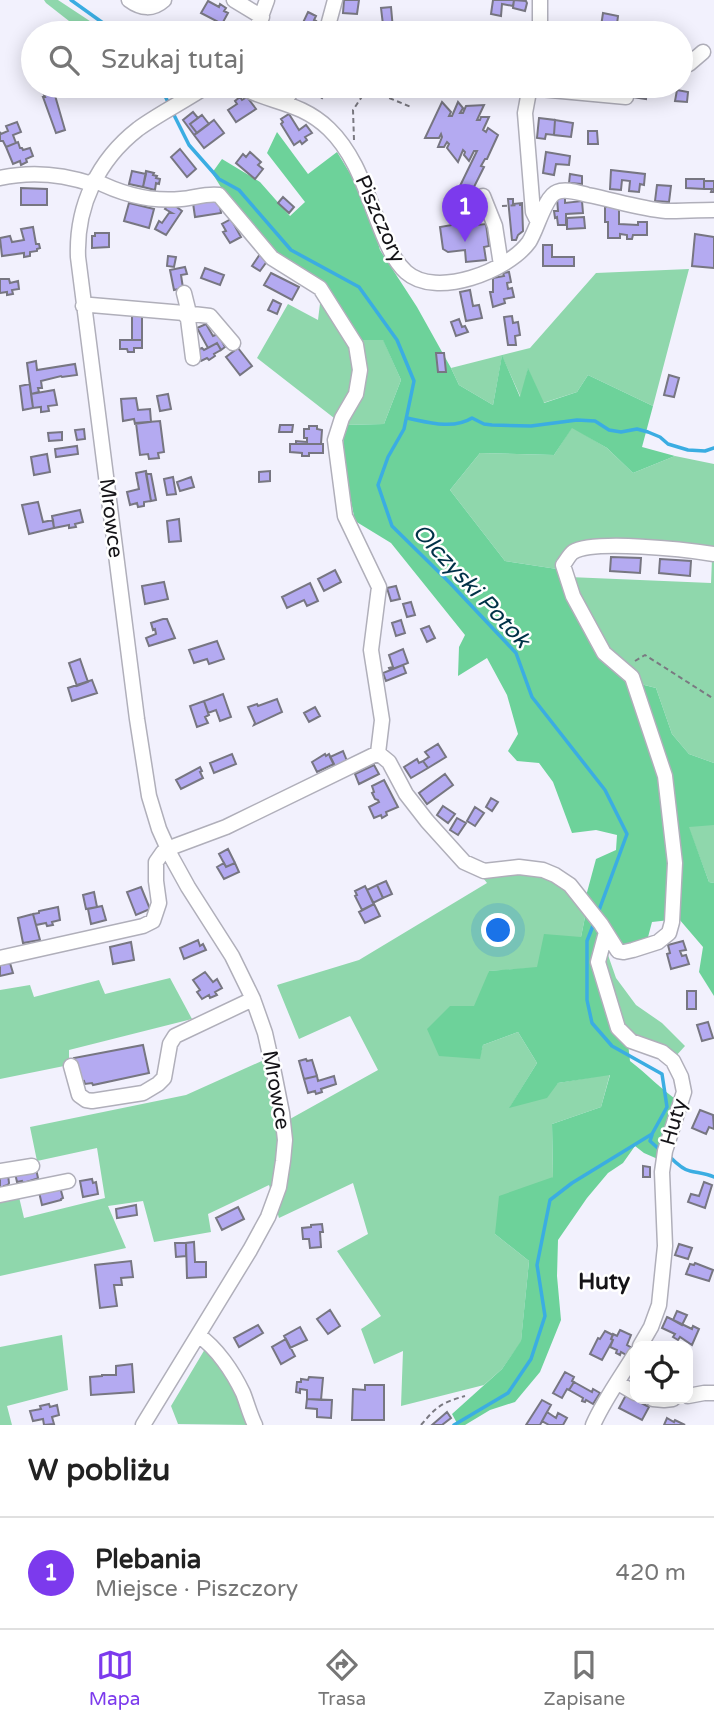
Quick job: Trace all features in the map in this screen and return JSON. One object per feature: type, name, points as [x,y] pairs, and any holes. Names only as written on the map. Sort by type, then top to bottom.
[{"type":"street","points":[[129,0],[138,6],[149,8],[164,0]]},
{"type":"street","points":[[234,0],[262,17]]},
{"type":"street","points":[[260,21],[267,0]]},
{"type":"street","points":[[329,21],[335,0]]},
{"type":"street","points":[[540,0],[543,21]]},
{"type":"street","points":[[693,61],[703,52]]},
{"type":"street","name":"Mrowce","points":[[143,1425],[264,1226],[276,1196],[285,1140],[281,1103],[268,1046],[253,999],[232,956],[168,850],[151,804],[143,765],[78,257],[78,239],[84,208],[93,182],[103,165],[128,138],[187,98]]},
{"type":"street","name":"Piszczory","points":[[271,98],[310,114],[337,137],[354,162],[391,253],[412,277],[431,282],[457,281],[501,265],[530,240],[552,195],[559,190],[654,209],[714,210]]},
{"type":"street","points":[[284,102],[287,98]]},
{"type":"street","points":[[527,98],[525,113],[533,212],[538,222]]},
{"type":"street","points":[[0,178],[40,174],[93,182],[125,194],[156,199],[219,195],[272,258],[320,288],[356,345],[360,370],[356,394],[342,418],[335,440],[345,516],[379,587],[371,650],[382,720],[377,753]]},
{"type":"street","points":[[482,195],[495,226],[501,265]]},
{"type":"street","points":[[184,293],[193,358]]},
{"type":"street","points":[[83,306],[210,316],[233,343]]},
{"type":"street","points":[[377,753],[389,762],[406,794],[464,862],[484,871],[519,867],[555,874],[570,885],[618,951],[634,950],[658,942],[669,933],[674,904],[675,863],[665,776],[632,677],[604,653],[573,596],[563,565],[573,552],[597,546],[714,554]]},
{"type":"street","points":[[0,958],[143,926],[153,921],[159,903],[156,862],[168,850],[226,827],[377,753]]},
{"type":"street","name":"Huty","points":[[603,928],[598,962],[618,1028],[631,1041],[662,1052],[673,1061],[681,1077],[684,1092],[665,1152],[662,1172],[665,1246],[659,1305],[642,1341]]},
{"type":"street","points":[[71,1066],[79,1095],[86,1100],[143,1093],[164,1078],[170,1044],[175,1036],[253,999]]},
{"type":"street","points":[[0,1171],[32,1166]]},
{"type":"street","points":[[0,1195],[68,1181]]},
{"type":"street","points":[[198,1335],[211,1345],[236,1381],[254,1425]]},
{"type":"street","points":[[593,1425],[598,1412],[630,1363]]},
{"type":"street","points":[[618,1383],[630,1390]]},
{"type":"street","points":[[693,1395],[714,1393]]},
{"type":"path","points":[[354,162],[353,110],[361,98]]},
{"type":"path","points":[[389,98],[411,107]]},
{"type":"path","points":[[622,669],[645,655],[714,699]]},
{"type":"path","points":[[421,1425],[435,1408],[465,1396]]},
{"type":"green space","points":[[44,0],[58,0],[90,21],[69,21]]},
{"type":"green space","points":[[277,132],[308,174],[337,152],[365,198],[380,250],[417,307],[459,385],[493,405],[502,355],[520,397],[528,368],[544,403],[577,392],[588,375],[653,406],[642,447],[675,456],[633,473],[607,448],[572,428],[554,455],[480,453],[450,490],[505,561],[557,569],[577,619],[604,659],[625,680],[656,688],[672,734],[689,754],[714,763],[714,825],[689,827],[709,882],[714,883],[714,996],[699,972],[703,947],[679,919],[652,922],[647,941],[632,947],[619,945],[586,896],[596,859],[616,850],[617,835],[596,830],[572,833],[553,782],[539,763],[517,761],[508,751],[518,734],[507,695],[487,658],[458,676],[459,647],[465,635],[391,543],[355,521],[344,467],[343,425],[384,424],[401,380],[383,340],[355,340],[322,287],[272,257],[236,211],[212,173],[222,159],[260,182],[290,216],[305,202],[267,153]]},
{"type":"green space","points":[[689,269],[653,406],[588,375],[577,392],[543,403],[528,369],[521,398],[502,356],[493,405],[459,385],[451,368],[530,348],[596,273]]},
{"type":"green space","points":[[322,287],[383,339],[401,380],[384,424],[343,425],[257,358],[288,304],[318,320]]},
{"type":"green space","points":[[572,427],[607,448],[633,473],[675,456],[714,464],[714,552],[586,544],[557,569],[505,561],[450,490],[480,453],[554,455]]},
{"type":"green space","points":[[712,559],[714,763],[689,754],[672,734],[656,688],[637,683],[608,651],[569,577],[711,583]]},
{"type":"green space","points":[[713,824],[714,883],[709,882],[688,826]]},
{"type":"green space","points":[[523,870],[551,875],[586,912],[581,937],[537,968],[489,971],[479,1059],[483,1045],[518,1032],[537,1063],[510,1107],[558,1083],[610,1074],[601,1107],[552,1124],[553,1177],[495,1234],[529,1261],[521,1342],[502,1369],[484,1385],[401,1406],[403,1351],[374,1364],[361,1329],[381,1316],[337,1251],[368,1234],[353,1183],[279,1218],[269,1185],[208,1214],[211,1232],[154,1242],[143,1201],[108,1206],[126,1248],[0,1276],[0,1200],[19,1197],[24,1218],[105,1198],[97,1148],[37,1161],[30,1127],[186,1095],[264,1060],[281,1124],[378,1070],[350,1016],[299,1039],[277,985],[359,960],[487,883],[480,874]]},
{"type":"green space","points":[[586,912],[602,932],[596,964],[628,1043],[630,1061],[678,1101],[660,1160],[635,1146],[623,1163],[608,1173],[587,1198],[558,1240],[557,1276],[561,1320],[540,1372],[515,1402],[490,1410],[465,1425],[458,1425],[452,1414],[502,1369],[521,1341],[529,1261],[495,1234],[499,1196],[553,1177],[552,1124],[601,1107],[610,1075],[558,1083],[547,1098],[509,1108],[537,1063],[518,1032],[483,1045],[480,1059],[439,1056],[427,1029],[450,1006],[474,1006],[489,971],[537,967],[544,934],[581,937]]},
{"type":"green space","points":[[603,954],[608,955],[616,978],[636,1005],[662,1023],[685,1046],[675,1057],[622,1028]]},
{"type":"green space","points":[[170,978],[192,1019],[69,1050],[69,1065],[0,1079],[0,990],[30,985],[34,997],[99,980],[105,994]]},
{"type":"green space","points":[[62,1335],[68,1390],[7,1406],[12,1425],[0,1425],[0,1347]]},
{"type":"green space","points":[[205,1349],[227,1374],[249,1425],[178,1424],[171,1406]]},
{"type":"building","points":[[344,0],[359,0],[357,14],[343,13]]},
{"type":"building","points":[[493,0],[514,0],[513,6],[502,4],[501,16],[491,14]]},
{"type":"building","points":[[514,0],[526,1],[525,11],[513,8]]},
{"type":"building","points":[[208,1],[219,7],[220,4],[228,13],[224,21],[216,21],[201,13]]},
{"type":"building","points":[[391,7],[392,21],[383,21],[381,8]]},
{"type":"building","points":[[308,12],[316,16],[316,21],[304,21]]},
{"type":"building","points":[[603,13],[618,16],[617,21],[602,21]]},
{"type":"building","points":[[43,98],[56,98],[65,130],[56,133]]},
{"type":"building","points":[[248,98],[256,109],[236,122],[228,110],[237,104],[235,101]]},
{"type":"building","points":[[676,98],[687,98],[687,102],[675,101]]},
{"type":"building","points":[[442,102],[451,112],[449,116],[452,116],[458,102],[463,108],[460,113],[463,113],[466,106],[484,105],[477,120],[489,117],[483,130],[486,132],[488,128],[498,135],[481,166],[484,167],[474,187],[459,188],[477,151],[474,151],[469,161],[463,150],[458,162],[447,148],[447,142],[444,147],[438,147],[441,134],[439,138],[425,138]]},
{"type":"building","points":[[193,112],[198,118],[190,124],[197,133],[194,135],[183,120]]},
{"type":"building","points":[[289,114],[299,130],[306,125],[312,133],[305,137],[307,140],[302,144],[300,141],[294,145],[281,124],[281,119]]},
{"type":"building","points":[[202,115],[209,124],[197,133],[190,124]]},
{"type":"building","points":[[539,118],[555,120],[554,135],[546,134],[545,139],[537,138]]},
{"type":"building","points":[[214,120],[224,133],[204,148],[194,135]]},
{"type":"building","points":[[555,120],[573,123],[571,137],[554,135]]},
{"type":"building","points":[[17,122],[21,132],[13,135],[16,143],[6,147],[3,141],[0,141],[0,132],[1,134],[8,131],[6,126]]},
{"type":"building","points":[[588,131],[597,131],[598,144],[588,144]]},
{"type":"building","points":[[18,142],[23,150],[30,148],[33,156],[21,165],[20,161],[13,164],[6,147]]},
{"type":"building","points":[[180,149],[196,169],[187,177],[171,157]]},
{"type":"building","points":[[250,152],[261,162],[258,165],[263,169],[255,179],[236,163],[243,154],[246,157]]},
{"type":"building","points":[[546,152],[570,156],[569,165],[556,164],[554,175],[543,173]]},
{"type":"building","points":[[611,170],[645,174],[644,185],[640,184],[639,192],[629,191],[630,181],[622,180],[621,190],[610,189]]},
{"type":"building","points":[[132,171],[146,174],[143,187],[129,184]]},
{"type":"building","points":[[146,171],[154,173],[156,178],[160,179],[155,190],[143,187]]},
{"type":"building","points":[[570,174],[582,176],[582,184],[569,183]]},
{"type":"building","points":[[686,179],[704,179],[704,189],[686,188]]},
{"type":"building","points":[[704,181],[714,181],[714,192],[711,192],[712,189],[704,189]]},
{"type":"building","points":[[657,185],[671,186],[669,202],[655,201]]},
{"type":"building","points":[[21,188],[47,189],[47,205],[21,205]]},
{"type":"building","points":[[283,197],[294,207],[289,213],[278,203]]},
{"type":"building","points":[[219,198],[221,213],[195,217],[193,203]]},
{"type":"building","points":[[557,198],[565,198],[565,203],[582,201],[583,213],[566,214],[566,225],[558,225],[554,211],[558,211]]},
{"type":"building","points":[[508,199],[513,199],[513,204],[522,203],[523,231],[516,240],[512,240]]},
{"type":"building","points":[[170,202],[182,211],[166,235],[155,229],[159,221],[162,223],[169,213],[172,213],[165,209]]},
{"type":"building","points":[[129,203],[154,209],[149,228],[124,221]]},
{"type":"building","points":[[605,207],[619,207],[619,224],[638,225],[638,222],[647,222],[647,235],[633,235],[632,239],[627,239],[627,235],[620,234],[620,238],[608,238]]},
{"type":"building","points":[[584,217],[585,228],[567,229],[567,218]]},
{"type":"building","points":[[231,219],[241,237],[230,243],[223,232],[226,231],[222,224]]},
{"type":"building","points":[[466,220],[467,226],[486,224],[489,246],[484,247],[486,260],[466,262],[465,250],[448,252],[443,249],[440,227]]},
{"type":"building","points":[[33,227],[36,244],[39,244],[40,248],[37,251],[24,257],[24,253],[2,256],[0,238],[10,236],[12,242],[24,240],[21,229]]},
{"type":"building","points":[[95,233],[109,233],[109,247],[92,248],[92,236],[95,236]]},
{"type":"building","points":[[695,234],[714,237],[714,268],[692,266]]},
{"type":"building","points":[[543,245],[552,245],[552,257],[574,257],[574,266],[543,266]]},
{"type":"building","points":[[260,254],[268,260],[260,271],[252,266]]},
{"type":"building","points":[[168,256],[176,257],[174,267],[167,266]]},
{"type":"building","points":[[185,267],[187,274],[181,275],[183,288],[174,290],[170,270]]},
{"type":"building","points":[[205,268],[224,275],[220,285],[201,278]]},
{"type":"building","points":[[509,272],[511,282],[507,283],[508,289],[512,288],[514,297],[504,299],[505,303],[493,307],[490,292],[493,292],[493,278]]},
{"type":"building","points":[[271,273],[299,287],[292,300],[264,285]]},
{"type":"building","points":[[0,279],[9,279],[10,283],[18,281],[19,289],[12,290],[13,294],[0,293]]},
{"type":"building","points":[[470,290],[473,306],[479,305],[482,318],[466,321],[460,292]]},
{"type":"building","points":[[273,300],[281,304],[277,314],[268,310]]},
{"type":"building","points":[[132,315],[142,315],[142,340],[132,340]]},
{"type":"building","points":[[512,316],[513,323],[518,322],[520,335],[515,336],[516,345],[508,345],[504,317]]},
{"type":"building","points":[[459,319],[468,332],[456,336],[451,322]]},
{"type":"building","points":[[206,324],[213,336],[218,334],[225,347],[221,350],[217,343],[208,348],[197,328]]},
{"type":"building","points":[[120,340],[142,340],[142,348],[134,348],[134,352],[128,352],[127,349],[120,349]]},
{"type":"building","points":[[217,343],[221,350],[209,360],[207,358],[201,361],[195,351],[202,348],[204,350]]},
{"type":"building","points":[[238,348],[252,366],[240,375],[226,357]]},
{"type":"building","points":[[436,353],[444,353],[446,372],[438,372]]},
{"type":"building","points":[[36,361],[37,370],[75,364],[77,375],[41,381],[42,388],[38,388],[39,392],[31,394],[27,363]]},
{"type":"building","points":[[669,375],[679,378],[674,397],[664,395]]},
{"type":"building","points":[[30,384],[33,408],[23,410],[20,386]]},
{"type":"building","points":[[54,390],[57,405],[48,406],[49,411],[41,412],[41,407],[33,408],[31,394]]},
{"type":"building","points":[[168,394],[171,409],[160,411],[157,396]]},
{"type":"building","points":[[136,398],[138,410],[150,409],[151,422],[135,424],[134,419],[123,421],[121,399]]},
{"type":"building","points":[[160,421],[164,452],[158,453],[159,458],[149,459],[148,454],[140,455],[136,423]]},
{"type":"building","points":[[280,425],[293,425],[292,432],[279,432]]},
{"type":"building","points":[[309,426],[317,426],[317,429],[322,430],[321,444],[296,444],[296,441],[307,442],[304,429],[309,429]]},
{"type":"building","points":[[84,429],[85,439],[77,440],[75,430]]},
{"type":"building","points":[[62,432],[62,440],[49,441],[48,433]]},
{"type":"building","points":[[290,444],[323,444],[323,453],[302,456],[302,453],[290,452]]},
{"type":"building","points":[[77,446],[78,454],[56,457],[55,449]]},
{"type":"building","points":[[47,454],[50,472],[34,475],[31,457]]},
{"type":"building","points":[[146,471],[151,501],[144,502],[144,506],[138,507],[137,503],[130,505],[127,492],[139,489],[136,473]]},
{"type":"building","points":[[270,471],[270,481],[259,482],[259,472]]},
{"type":"building","points":[[146,474],[151,474],[156,500],[151,501]]},
{"type":"building","points":[[173,477],[176,494],[167,495],[164,479]]},
{"type":"building","points":[[191,477],[194,487],[180,491],[177,482]]},
{"type":"building","points":[[38,502],[43,522],[53,520],[54,528],[29,534],[22,505]]},
{"type":"building","points":[[80,510],[83,522],[75,524],[76,527],[69,528],[69,525],[54,528],[52,516]]},
{"type":"building","points":[[179,519],[181,541],[169,542],[167,521]]},
{"type":"building","points":[[611,557],[641,558],[640,573],[610,571]]},
{"type":"building","points":[[660,559],[691,561],[690,576],[659,573]]},
{"type":"building","points":[[335,570],[341,582],[324,591],[318,579]]},
{"type":"building","points":[[164,582],[168,599],[145,604],[142,586]]},
{"type":"building","points":[[310,583],[318,601],[307,606],[304,600],[287,608],[282,597]]},
{"type":"building","points":[[396,586],[400,599],[391,601],[387,588]]},
{"type":"building","points":[[411,602],[415,615],[407,617],[403,604]]},
{"type":"building","points":[[167,619],[175,638],[149,646],[146,638],[156,634],[151,623]]},
{"type":"building","points":[[401,620],[405,633],[396,636],[392,623]]},
{"type":"building","points":[[429,626],[435,638],[427,642],[421,629]]},
{"type":"building","points":[[217,641],[224,659],[209,664],[207,659],[194,663],[189,650]]},
{"type":"building","points":[[403,649],[408,663],[390,670],[389,668],[393,667],[389,655]]},
{"type":"building","points":[[80,659],[88,682],[77,686],[69,663]]},
{"type":"building","points":[[403,665],[406,673],[386,681],[383,673]]},
{"type":"building","points":[[92,680],[97,693],[72,701],[68,688]]},
{"type":"building","points":[[223,694],[231,717],[220,721],[216,710],[208,713],[204,701]]},
{"type":"building","points":[[277,699],[282,712],[254,725],[248,707]]},
{"type":"building","points":[[204,701],[209,715],[205,717],[208,723],[197,727],[190,706]]},
{"type":"building","points":[[315,707],[320,716],[309,722],[304,713]]},
{"type":"building","points":[[438,744],[446,757],[428,768],[423,761],[429,757],[425,752]]},
{"type":"building","points":[[343,751],[347,761],[335,767],[330,757]]},
{"type":"building","points":[[232,754],[236,764],[214,773],[210,763]]},
{"type":"building","points":[[329,754],[334,764],[317,772],[312,762]]},
{"type":"building","points":[[417,759],[419,763],[423,761],[428,768],[411,778],[404,767]]},
{"type":"building","points":[[374,765],[379,774],[359,784],[355,774]]},
{"type":"building","points":[[200,767],[203,778],[181,789],[176,780]]},
{"type":"building","points":[[445,774],[453,785],[427,804],[419,793]]},
{"type":"building","points":[[384,780],[398,807],[386,812],[387,815],[382,818],[381,815],[374,818],[369,807],[379,802],[372,793],[372,786]]},
{"type":"building","points":[[491,798],[498,802],[492,811],[486,807]]},
{"type":"building","points":[[443,806],[455,814],[448,823],[437,815]]},
{"type":"building","points":[[475,807],[484,813],[475,826],[467,821]]},
{"type":"building","points":[[457,818],[466,823],[458,835],[450,830]]},
{"type":"building","points":[[228,849],[235,863],[226,867],[219,854]]},
{"type":"building","points":[[224,863],[226,867],[235,863],[239,872],[224,879],[217,867]]},
{"type":"building","points":[[386,881],[392,894],[383,898],[377,885]]},
{"type":"building","points":[[377,885],[383,898],[373,903],[367,890]]},
{"type":"building","points":[[365,886],[374,904],[362,910],[355,891]]},
{"type":"building","points":[[141,887],[150,909],[136,915],[127,892]]},
{"type":"building","points":[[94,892],[97,907],[86,909],[83,895]]},
{"type":"building","points":[[374,904],[380,916],[365,923],[359,912]]},
{"type":"building","points":[[102,906],[106,920],[91,924],[88,909]]},
{"type":"building","points":[[58,907],[60,920],[52,922],[53,925],[36,925],[33,914]]},
{"type":"building","points":[[33,914],[40,940],[23,943],[18,918]]},
{"type":"building","points":[[198,940],[200,946],[203,944],[206,950],[184,959],[180,948]]},
{"type":"building","points":[[683,941],[686,950],[680,951],[682,956],[686,955],[689,964],[671,969],[667,954],[670,953],[668,945]]},
{"type":"building","points":[[131,942],[134,960],[113,964],[110,947]]},
{"type":"building","points":[[10,963],[13,973],[0,976],[0,965]]},
{"type":"building","points":[[205,972],[213,982],[217,979],[222,988],[215,992],[217,995],[202,999],[193,980]]},
{"type":"building","points":[[687,991],[696,991],[696,1009],[687,1009]]},
{"type":"building","points":[[708,1022],[713,1038],[702,1041],[697,1025]]},
{"type":"building","points":[[143,1045],[149,1073],[93,1085],[79,1082],[74,1058]]},
{"type":"building","points":[[312,1060],[317,1076],[304,1079],[299,1061]]},
{"type":"building","points":[[317,1076],[318,1081],[334,1076],[336,1084],[321,1089],[322,1092],[316,1094],[315,1091],[308,1093],[304,1079]]},
{"type":"building","points":[[700,1110],[713,1115],[714,1129],[709,1127],[706,1134],[692,1128]]},
{"type":"building","points":[[643,1166],[650,1167],[650,1177],[643,1177]]},
{"type":"building","points":[[36,1169],[38,1178],[23,1183],[17,1182],[15,1173]]},
{"type":"building","points":[[0,1173],[8,1175],[9,1183],[4,1188],[0,1188]]},
{"type":"building","points":[[92,1179],[93,1183],[96,1182],[98,1194],[83,1197],[80,1181]]},
{"type":"building","points":[[704,1182],[712,1185],[705,1208],[688,1202],[691,1194],[699,1196]]},
{"type":"building","points":[[60,1187],[63,1198],[61,1200],[42,1205],[39,1192]]},
{"type":"building","points":[[136,1205],[137,1215],[117,1218],[116,1209]]},
{"type":"building","points":[[238,1207],[244,1219],[222,1230],[216,1218]]},
{"type":"building","points":[[322,1224],[321,1247],[310,1248],[309,1239],[303,1239],[302,1228]]},
{"type":"building","points":[[194,1242],[195,1262],[206,1262],[206,1277],[187,1278],[186,1243]]},
{"type":"building","points":[[175,1243],[186,1243],[186,1256],[176,1257]]},
{"type":"building","points":[[679,1244],[692,1248],[688,1259],[675,1255]]},
{"type":"building","points":[[131,1261],[133,1277],[121,1278],[122,1285],[114,1285],[117,1306],[100,1308],[95,1265]]},
{"type":"building","points":[[695,1263],[713,1270],[709,1281],[686,1274],[690,1264]]},
{"type":"building","points":[[330,1310],[340,1326],[328,1334],[317,1319]]},
{"type":"building","points":[[677,1311],[687,1315],[682,1325],[673,1320]]},
{"type":"building","points":[[667,1317],[692,1329],[693,1326],[699,1329],[693,1343],[680,1337],[678,1340],[673,1337],[675,1334],[662,1328]]},
{"type":"building","points":[[258,1325],[263,1333],[239,1347],[234,1338]]},
{"type":"building","points":[[300,1327],[307,1340],[290,1348],[284,1336]]},
{"type":"building","points":[[620,1330],[631,1335],[627,1345],[630,1347],[628,1356],[621,1352],[620,1355],[616,1353],[617,1350],[610,1347],[613,1334],[617,1336]]},
{"type":"building","points":[[605,1331],[613,1335],[613,1340],[602,1360],[590,1354]]},
{"type":"building","points":[[286,1339],[295,1356],[281,1364],[272,1347]]},
{"type":"building","points":[[132,1364],[134,1392],[91,1395],[90,1377],[116,1375],[116,1366]]},
{"type":"building","points":[[565,1372],[574,1377],[574,1382],[562,1398],[553,1393]]},
{"type":"building","points":[[309,1377],[323,1378],[321,1400],[307,1399],[307,1390],[300,1389],[300,1393],[296,1392],[297,1382],[301,1382],[301,1379],[308,1380]]},
{"type":"building","points":[[574,1382],[592,1392],[593,1389],[600,1393],[593,1404],[582,1401],[583,1398],[569,1390]]},
{"type":"building","points":[[365,1385],[384,1385],[384,1420],[352,1420],[353,1389],[365,1390]]},
{"type":"building","points":[[626,1395],[630,1397],[630,1404],[649,1407],[642,1420],[619,1408]]},
{"type":"building","points":[[307,1399],[332,1400],[331,1418],[317,1417],[317,1409],[306,1408]]},
{"type":"building","points":[[542,1400],[551,1405],[540,1425],[526,1425]]},
{"type":"building","points":[[49,1404],[50,1407],[57,1405],[59,1415],[52,1417],[54,1424],[44,1425],[43,1419],[33,1421],[30,1411]]},
{"type":"building","points":[[447,1412],[451,1418],[442,1425],[432,1425]]},
{"type":"building","points":[[547,1412],[556,1418],[558,1413],[567,1418],[563,1425],[549,1425],[542,1421]]},
{"type":"building","points":[[667,1418],[674,1422],[675,1420],[685,1425],[664,1425]]},
{"type":"waterway","name":"Olczyski Potok","points":[[71,0],[100,21]]},
{"type":"waterway","name":"Olczyski Potok","points":[[166,98],[169,104]]},
{"type":"waterway","name":"Olczyski Potok","points":[[172,111],[189,145],[219,179],[239,190],[291,250],[359,287],[397,340],[414,381],[404,429],[388,457],[378,485],[392,526],[516,653],[532,697],[605,790],[627,834],[598,913]]},
{"type":"waterway","points":[[407,418],[448,424],[457,424],[472,418],[484,424],[531,426],[577,420],[595,421],[609,430],[621,432],[637,429],[648,432],[668,444],[688,450],[705,451],[714,448]]},
{"type":"waterway","name":"Olczyski Potok","points":[[454,1425],[508,1393],[531,1359],[545,1316],[537,1265],[550,1200],[572,1183],[652,1134],[667,1107],[662,1074],[612,1046],[592,1023],[587,1000],[587,941],[594,923]]},
{"type":"waterway","points":[[652,1135],[650,1141],[661,1151]]},
{"type":"waterway","points":[[670,1157],[685,1169],[714,1177]]},
{"type":"place","name":"Plebania","points":[[465,242]]},
{"type":"district","name":"Huty","points":[[604,1282]]}]
